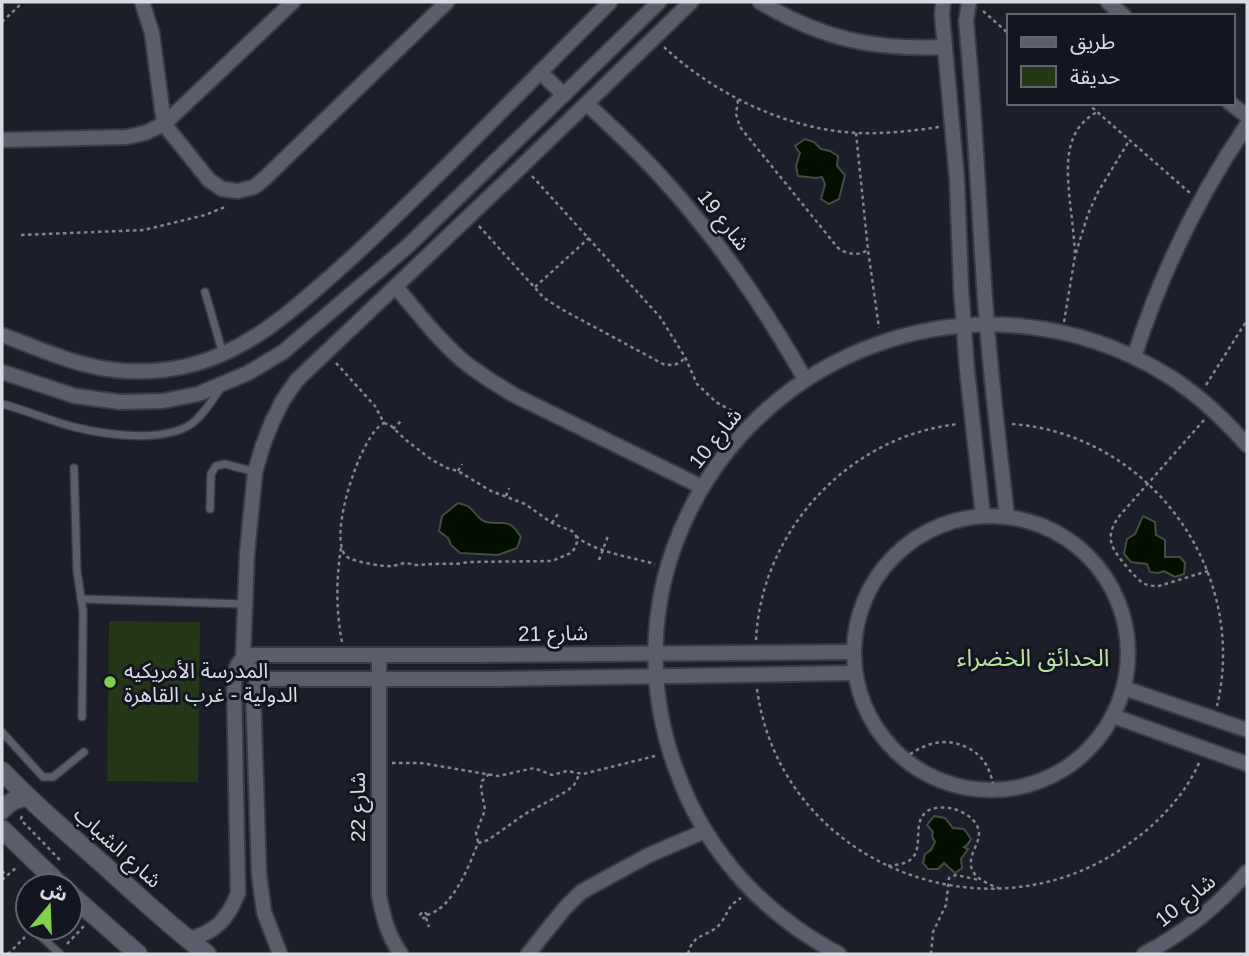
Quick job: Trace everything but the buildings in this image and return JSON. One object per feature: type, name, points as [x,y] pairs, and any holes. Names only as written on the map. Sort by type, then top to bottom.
[{"type":"street","points":[[142,2],[152,33],[164,124],[209,180],[222,189],[238,191],[254,187],[266,177],[447,2]]},
{"type":"street","points":[[2,140],[127,136],[145,133],[164,124],[293,2]]},
{"type":"street","points":[[2,335],[87,365],[124,371],[155,371],[188,366],[223,354],[267,330],[298,306],[387,226],[610,2]]},
{"type":"street","points":[[2,372],[75,396],[120,402],[163,401],[198,394],[248,373],[284,352],[409,245],[659,2]]},
{"type":"street","points":[[264,680],[248,656],[244,604],[247,554],[255,472],[262,445],[283,400],[297,380],[691,2]]},
{"type":"street","points":[[760,2],[792,20],[851,41],[892,47],[945,47]]},
{"type":"street","points":[[943,2],[957,180],[964,325],[983,516]]},
{"type":"street","points":[[969,2],[966,20],[987,324],[1007,517]]},
{"type":"street","points":[[1108,2],[1122,14]]},
{"type":"street","points":[[540,72],[564,95]]},
{"type":"street","name":"شارع 19","points":[[587,104],[654,169],[708,231],[743,278],[805,379]]},
{"type":"street","points":[[1233,105],[1247,116]]},
{"type":"street","points":[[1134,357],[1174,250],[1199,201],[1247,125]]},
{"type":"street","points":[[396,286],[438,337],[488,380],[702,487]]},
{"type":"street","name":"شارع 10","points":[[839,954],[813,948],[754,894],[727,864],[684,793],[669,753],[660,715],[656,676],[659,610],[668,567],[682,526],[717,464],[753,422],[778,399],[805,379],[841,359],[881,342],[922,331],[987,324],[1062,332],[1099,342],[1134,357],[1167,375],[1198,397],[1247,444]]},
{"type":"street","points":[[983,516],[1007,517],[1036,524],[1062,536],[1086,554],[1104,576],[1118,602],[1126,630],[1128,659],[1124,688],[1113,716],[1092,746],[1064,769],[1031,784],[995,790],[955,786],[918,770],[888,745],[866,711],[854,673],[853,652],[860,611],[878,574],[906,544],[943,524],[983,516]]},
{"type":"street","name":"شارع 21","points":[[248,656],[853,652]]},
{"type":"street","points":[[188,940],[206,934],[221,924],[232,910],[238,893],[234,679],[238,664],[248,656]]},
{"type":"street","name":"شارع 22","points":[[379,656],[379,895],[384,920],[393,943],[401,954]]},
{"type":"street","points":[[280,954],[264,912],[259,874],[253,690],[264,680],[854,673]]},
{"type":"street","points":[[1124,688],[1247,730]]},
{"type":"street","points":[[1113,716],[1247,764]]},
{"type":"street","name":"شارع الشباب","points":[[2,771],[188,940],[207,954]]},
{"type":"street","points":[[2,810],[16,799],[27,796]]},
{"type":"street","points":[[528,954],[581,892],[649,855],[705,831]]},
{"type":"street","points":[[3,832],[48,872]]},
{"type":"street","name":"شارع 10","points":[[1144,954],[1168,949],[1247,872]]},
{"type":"street","points":[[84,907],[134,953]]},
{"type":"lane","points":[[205,292],[223,354]]},
{"type":"lane","points":[[2,404],[74,427],[123,435],[150,435],[176,432],[194,422],[223,384]]},
{"type":"lane","points":[[209,509],[212,469],[225,464],[255,472]]},
{"type":"lane","points":[[74,468],[77,571],[83,624],[82,718]]},
{"type":"lane","points":[[82,599],[244,604]]},
{"type":"lane","points":[[2,732],[43,777],[53,777],[84,752]]},
{"type":"path","points":[[2,22],[22,3]]},
{"type":"path","points":[[982,10],[1007,32]]},
{"type":"path","points":[[654,38],[696,75],[738,100],[783,118],[856,133],[896,132],[951,125]]},
{"type":"path","points":[[738,100],[736,114],[740,127],[838,248],[850,254],[868,250]]},
{"type":"path","points":[[1089,105],[1199,201]]},
{"type":"path","points":[[1076,256],[1069,150],[1075,134],[1085,121],[1097,112]]},
{"type":"path","points":[[856,133],[881,342]]},
{"type":"path","points":[[1062,332],[1076,256],[1092,203],[1129,141]]},
{"type":"path","points":[[522,166],[660,317],[685,356],[697,384],[727,409],[753,422]]},
{"type":"path","points":[[21,234],[144,230],[205,215],[225,207],[238,191]]},
{"type":"path","points":[[470,216],[534,288],[553,304],[663,364],[674,365],[685,356]]},
{"type":"path","points":[[534,288],[589,238]]},
{"type":"path","points":[[1198,397],[1247,320]]},
{"type":"path","points":[[326,353],[375,406],[384,424]]},
{"type":"path","points":[[1209,571],[1159,586],[1144,584],[1112,547],[1111,534],[1115,521],[1214,410]]},
{"type":"path","points":[[393,429],[401,421]]},
{"type":"path","points":[[755,652],[759,612],[770,572],[788,535],[811,502],[841,474],[884,446],[913,434],[973,422]]},
{"type":"path","points":[[996,423],[1038,427],[1078,439],[1115,458],[1149,483],[1184,524],[1209,571],[1220,612],[1223,677],[1214,719]]},
{"type":"path","points":[[345,656],[337,594],[344,505],[357,465],[377,428],[384,424],[390,425],[432,460],[525,504],[552,523],[572,531],[587,543],[603,550],[668,567]]},
{"type":"path","points":[[458,471],[461,464]]},
{"type":"path","points":[[506,496],[509,488]]},
{"type":"path","points":[[552,523],[559,512]]},
{"type":"path","points":[[341,547],[350,559],[387,566],[407,563],[422,565],[552,561],[571,553],[577,542],[576,536]]},
{"type":"path","points":[[599,560],[608,536]]},
{"type":"path","points":[[755,675],[768,734],[785,771],[822,819],[861,851],[887,866],[947,886],[974,889],[1023,887],[1066,877],[1096,865],[1124,848],[1172,804],[1196,768],[1205,748]]},
{"type":"path","points":[[904,758],[930,744],[959,744],[972,750],[983,760],[995,790]]},
{"type":"path","points":[[379,765],[421,763],[498,776],[534,768],[552,775],[567,771],[587,774],[669,753]]},
{"type":"path","points":[[478,843],[488,840],[525,814],[567,791],[580,773]]},
{"type":"path","points":[[429,928],[426,917],[445,905],[467,871],[478,843],[476,833],[485,810],[482,781],[489,774]]},
{"type":"path","points":[[887,866],[904,864],[915,854],[920,819],[925,813],[935,807],[948,808],[969,816],[977,826],[978,840],[971,865],[981,880]]},
{"type":"path","points":[[26,814],[21,819],[51,872]]},
{"type":"path","points":[[2,880],[29,856]]},
{"type":"path","points":[[2,871],[7,876]]},
{"type":"path","points":[[931,954],[933,932],[946,905],[949,878],[954,875],[981,880],[1002,889]]},
{"type":"path","points":[[688,954],[696,940],[718,927],[733,903],[739,898],[754,894]]},
{"type":"path","points":[[59,954],[93,915]]},
{"type":"green space","points":[[109,621],[200,622],[198,782],[107,781]]},
{"type":"shaded area","points":[[805,139],[838,156],[837,166],[845,175],[839,199],[829,204],[821,199],[825,184],[822,177],[798,176],[796,166],[800,153],[795,146]]},
{"type":"shaded area","points":[[458,503],[469,507],[483,521],[513,526],[521,537],[517,548],[498,555],[460,553],[439,531],[442,516]]},
{"type":"shaded area","points":[[1143,516],[1155,522],[1156,535],[1165,540],[1165,557],[1180,557],[1185,563],[1184,574],[1175,577],[1164,571],[1150,572],[1147,564],[1131,562],[1124,554],[1127,539],[1135,534]]},
{"type":"shaded area","points":[[934,816],[945,818],[953,828],[964,829],[971,839],[964,847],[968,849],[961,859],[962,868],[955,873],[944,863],[938,869],[928,869],[923,863],[925,854],[935,842],[933,832],[927,825]]},
{"type":"place","name":"المدرسة الأمريكيه الدولية - غرب القاهرة","points":[[110,682]]},
{"type":"district","name":"الحدائق الخضراء","points":[[1033,657]]}]
